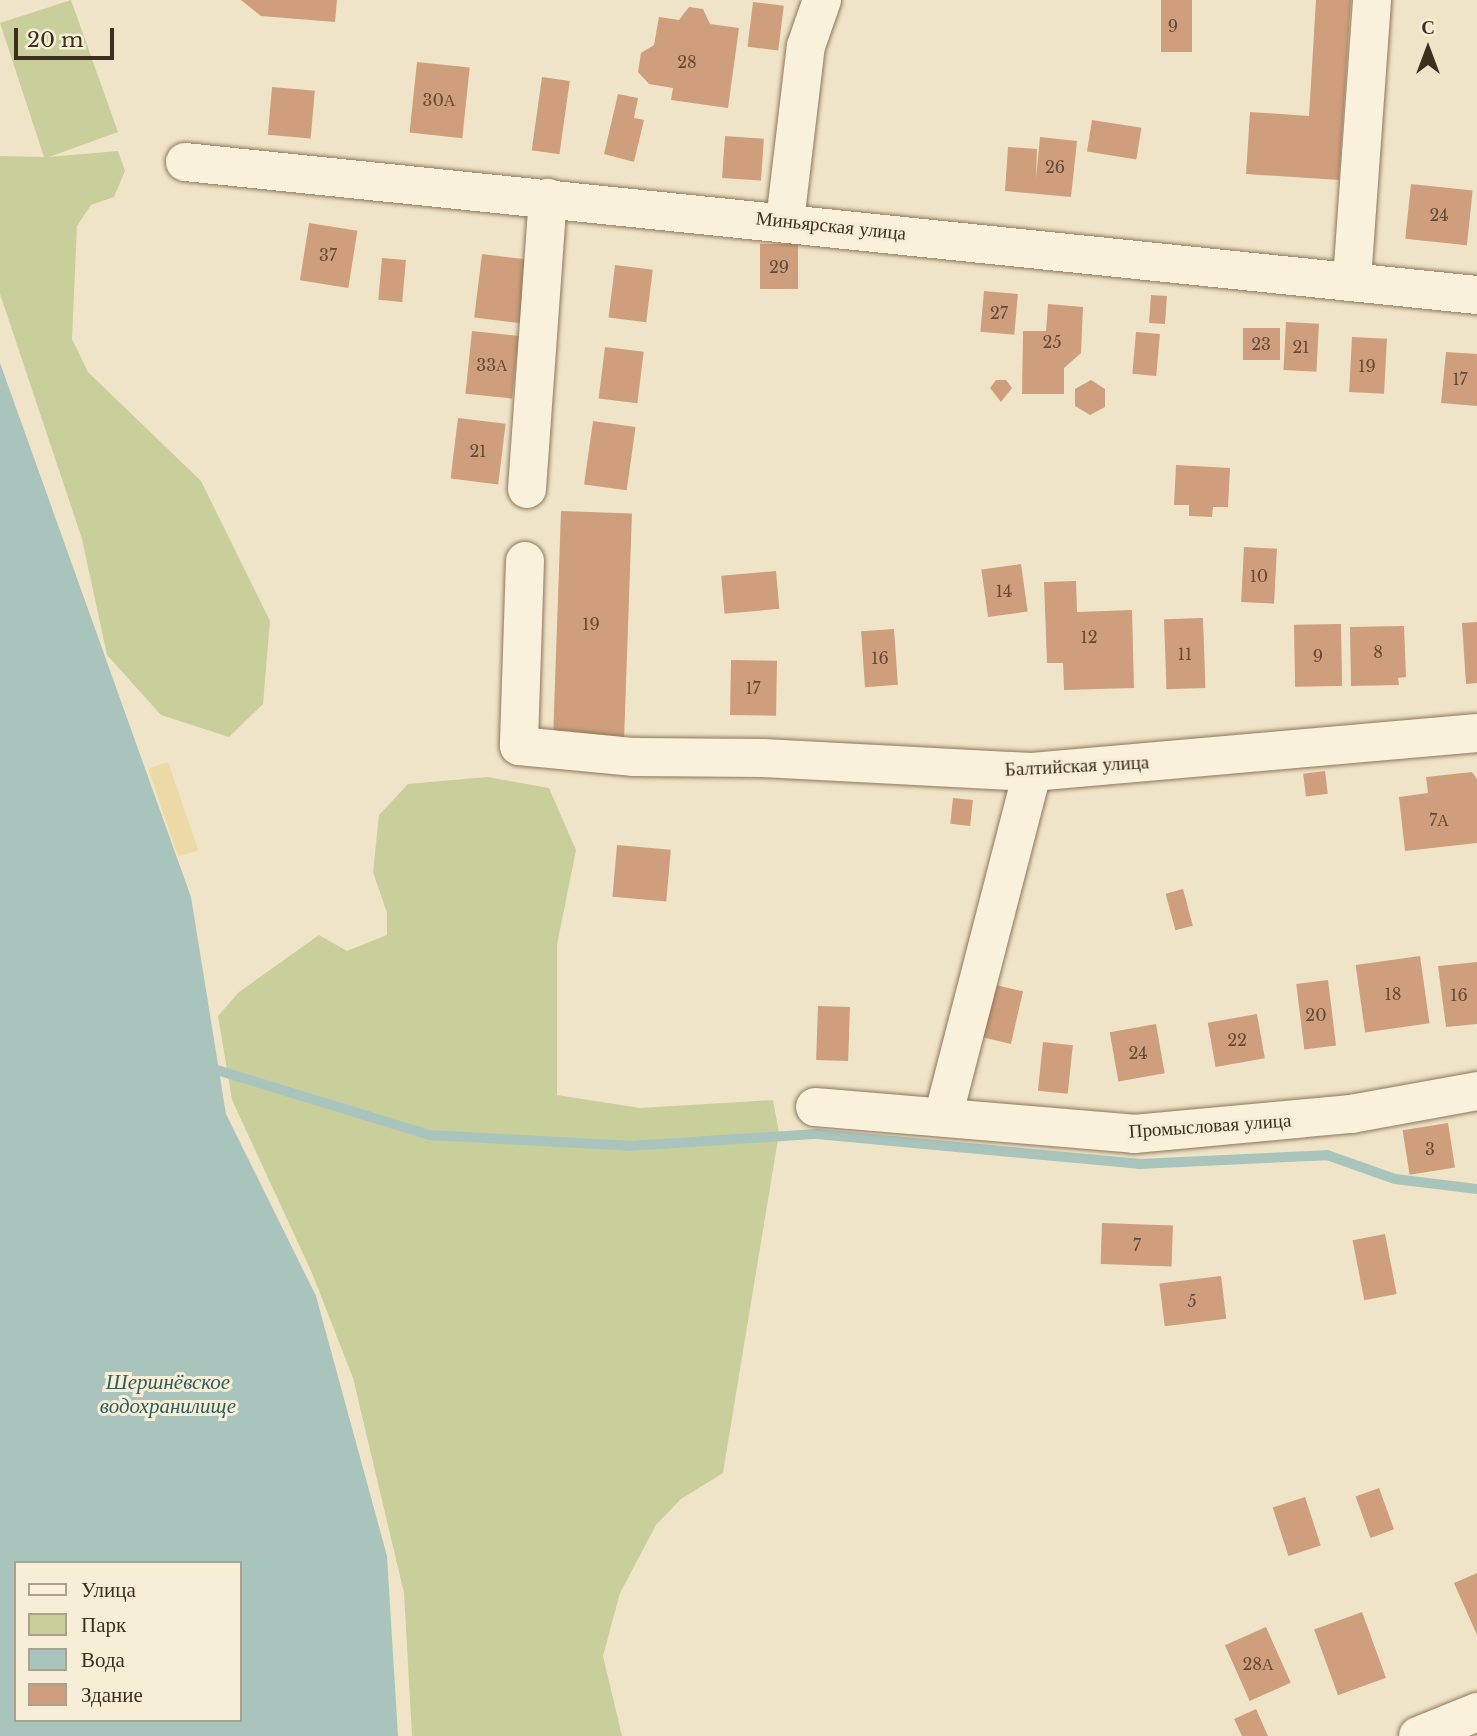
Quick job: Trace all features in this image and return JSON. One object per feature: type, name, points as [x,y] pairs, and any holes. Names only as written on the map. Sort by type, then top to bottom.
[{"type":"street","points":[[786,221],[806,46],[822,0]]},
{"type":"street","points":[[1352,280],[1372,0]]},
{"type":"street","name":"Миньярская улица","points":[[185,162],[786,221],[1477,295]]},
{"type":"street","points":[[527,489],[548,198]]},
{"type":"street","name":"Балтийская улица","points":[[525,561],[519,746],[634,757],[763,758],[1032,772],[1477,733]]},
{"type":"street","points":[[943,1117],[1032,772]]},
{"type":"street","name":"Промысловая улица","points":[[815,1107],[1134,1134],[1351,1114],[1477,1090]]},
{"type":"street","points":[[1418,1736],[1477,1712]]},
{"type":"green space","points":[[71,0],[118,132],[49,157],[118,151],[125,171],[114,197],[91,205],[77,226],[72,339],[88,372],[201,481],[270,621],[263,704],[229,737],[161,715],[107,655],[82,539],[0,294],[0,156],[44,157],[0,23]]},
{"type":"green space","points":[[487,777],[549,788],[576,850],[557,945],[557,1095],[640,1108],[773,1100],[779,1133],[723,1473],[681,1499],[656,1525],[620,1593],[603,1656],[622,1736],[412,1736],[404,1593],[353,1378],[312,1273],[232,1100],[218,1016],[239,992],[319,935],[347,951],[387,935],[387,913],[373,872],[379,815],[408,784]]},
{"type":"sand","points":[[168,762],[198,850],[178,857],[148,769]]},
{"type":"water","name":"Шершнёвское водохранилище","points":[[0,363],[191,897],[226,1114],[316,1296],[387,1556],[398,1736],[0,1736]]},
{"type":"building","points":[[241,0],[337,0],[335,22],[261,16]]},
{"type":"building","points":[[1161,0],[1192,0],[1192,52],[1161,52]]},
{"type":"building","points":[[1316,0],[1351,0],[1339,180],[1246,174],[1250,112],[1309,116]]},
{"type":"building","points":[[753,2],[784,6],[778,50],[748,47]]},
{"type":"building","points":[[689,7],[703,9],[710,24],[739,28],[728,108],[671,100],[673,88],[649,84],[638,72],[641,53],[654,45],[659,17],[679,20]]},
{"type":"building","points":[[417,62],[470,68],[462,138],[410,133]]},
{"type":"building","points":[[542,77],[570,81],[559,154],[532,150]]},
{"type":"building","points":[[272,87],[315,91],[311,139],[268,135]]},
{"type":"building","points":[[618,94],[638,98],[634,118],[644,120],[634,162],[604,154]]},
{"type":"building","points":[[1092,120],[1141,128],[1136,159],[1087,152]]},
{"type":"building","points":[[725,136],[764,139],[761,181],[722,178]]},
{"type":"building","points":[[1040,137],[1077,141],[1071,197],[1005,191],[1008,147],[1037,149],[1036,179]]},
{"type":"building","points":[[1411,184],[1473,190],[1467,245],[1405,239]]},
{"type":"building","points":[[309,223],[357,231],[348,288],[300,280]]},
{"type":"building","points":[[760,244],[798,244],[798,289],[760,289]]},
{"type":"building","points":[[482,254],[530,260],[522,323],[474,318]]},
{"type":"building","points":[[382,258],[406,260],[402,302],[378,300]]},
{"type":"building","points":[[615,265],[653,270],[646,322],[609,318]]},
{"type":"building","points":[[984,291],[1018,294],[1014,335],[980,332]]},
{"type":"building","points":[[1151,295],[1167,296],[1165,324],[1149,323]]},
{"type":"building","points":[[1048,304],[1083,307],[1081,353],[1064,368],[1064,394],[1022,394],[1023,331],[1046,331]]},
{"type":"building","points":[[1286,322],[1319,324],[1316,372],[1283,370]]},
{"type":"building","points":[[1243,328],[1280,328],[1280,360],[1243,360]]},
{"type":"building","points":[[472,331],[519,336],[512,399],[465,394]]},
{"type":"building","points":[[1136,332],[1160,334],[1156,376],[1132,374]]},
{"type":"building","points":[[1352,337],[1387,339],[1384,394],[1349,392]]},
{"type":"building","points":[[605,347],[644,352],[637,403],[599,399]]},
{"type":"building","points":[[1446,352],[1477,354],[1477,406],[1441,403]]},
{"type":"building","points":[[996,380],[1006,380],[1012,388],[1001,402],[990,388]]},
{"type":"building","points":[[1091,380],[1105,389],[1105,407],[1090,415],[1075,406],[1075,389]]},
{"type":"building","points":[[458,418],[506,424],[498,484],[451,479]]},
{"type":"building","points":[[593,421],[636,427],[627,490],[584,484]]},
{"type":"building","points":[[1176,465],[1230,468],[1228,507],[1213,507],[1212,517],[1189,516],[1189,505],[1174,505]]},
{"type":"building","points":[[561,511],[632,513],[624,737],[553,735]]},
{"type":"building","points":[[1244,547],[1277,549],[1274,604],[1241,602]]},
{"type":"building","points":[[1021,564],[1028,612],[988,617],[981,570]]},
{"type":"building","points":[[776,571],[779,609],[725,614],[721,576]]},
{"type":"building","points":[[1076,581],[1077,612],[1132,610],[1134,688],[1064,690],[1063,663],[1047,663],[1044,582]]},
{"type":"building","points":[[1203,618],[1205,688],[1166,689],[1164,619]]},
{"type":"building","points":[[1477,622],[1477,683],[1466,684],[1462,623]]},
{"type":"building","points":[[1341,624],[1342,686],[1295,687],[1294,625]]},
{"type":"building","points":[[1404,626],[1406,677],[1398,678],[1399,685],[1351,686],[1350,627]]},
{"type":"building","points":[[894,629],[898,685],[865,687],[861,631]]},
{"type":"building","points":[[731,660],[777,661],[776,716],[730,715]]},
{"type":"building","points":[[1325,771],[1328,794],[1306,797],[1303,774]]},
{"type":"building","points":[[1472,772],[1477,779],[1477,843],[1405,851],[1399,797],[1428,793],[1426,777]]},
{"type":"building","points":[[953,798],[973,800],[970,826],[950,824]]},
{"type":"building","points":[[617,845],[671,850],[666,902],[612,897]]},
{"type":"building","points":[[1183,889],[1193,926],[1175,930],[1166,894]]},
{"type":"building","points":[[1420,956],[1429,1023],[1365,1032],[1356,965]]},
{"type":"building","points":[[1477,962],[1477,1024],[1446,1027],[1438,966]]},
{"type":"building","points":[[1328,980],[1336,1046],[1304,1049],[1296,984]]},
{"type":"building","points":[[987,983],[1023,991],[1011,1044],[975,1036]]},
{"type":"building","points":[[818,1006],[850,1007],[848,1061],[816,1060]]},
{"type":"building","points":[[1257,1014],[1265,1058],[1216,1067],[1208,1023]]},
{"type":"building","points":[[1156,1024],[1165,1073],[1118,1081],[1110,1032]]},
{"type":"building","points":[[1043,1042],[1073,1045],[1068,1094],[1038,1091]]},
{"type":"building","points":[[1448,1123],[1455,1167],[1410,1175],[1403,1130]]},
{"type":"building","points":[[1102,1223],[1173,1225],[1172,1266],[1101,1264]]},
{"type":"building","points":[[1385,1234],[1397,1294],[1364,1300],[1353,1240]]},
{"type":"building","points":[[1221,1276],[1226,1319],[1165,1326],[1159,1284]]},
{"type":"building","points":[[1379,1488],[1394,1529],[1371,1538],[1356,1497]]},
{"type":"building","points":[[1305,1497],[1321,1546],[1288,1556],[1273,1508]]},
{"type":"building","points":[[1477,1573],[1477,1635],[1454,1583]]},
{"type":"building","points":[[1362,1612],[1386,1678],[1338,1695],[1314,1629]]},
{"type":"building","points":[[1266,1627],[1291,1683],[1250,1701],[1225,1645]]},
{"type":"building","points":[[1256,1709],[1268,1736],[1242,1736],[1234,1719]]},
{"type":"waterway","points":[[207,1067],[429,1135],[629,1146],[817,1134],[1139,1164],[1327,1155],[1395,1179],[1477,1189]]}]
